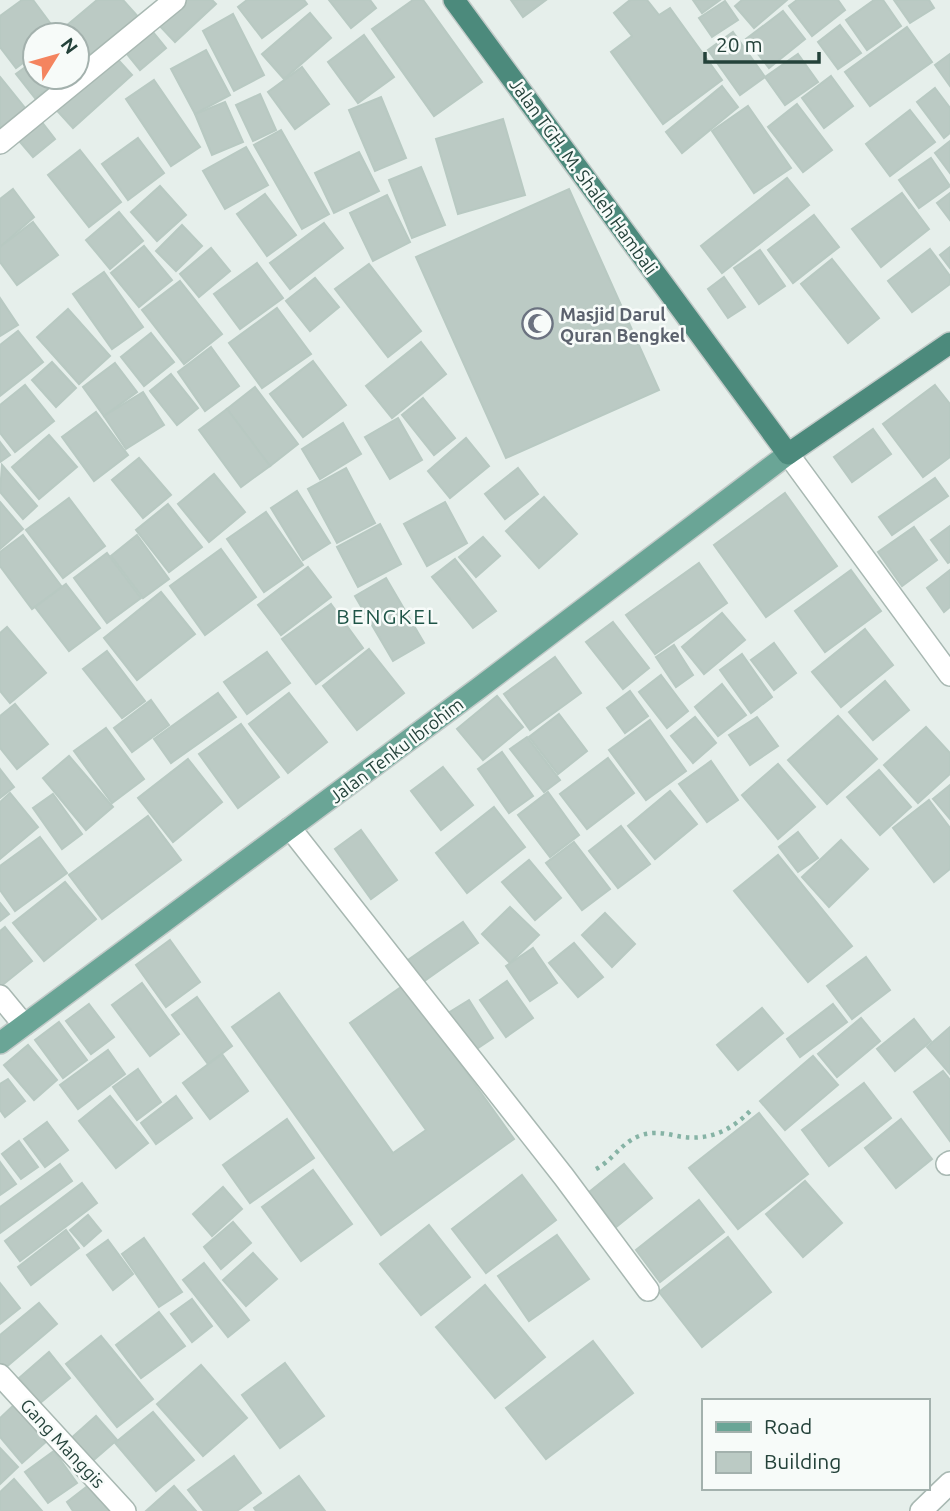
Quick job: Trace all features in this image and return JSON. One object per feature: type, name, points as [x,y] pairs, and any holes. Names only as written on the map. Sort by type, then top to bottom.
[{"type":"highway","name":"Jalan TGH. M. Shaleh Hambali","points":[[454,0],[788,454]]},
{"type":"highway","points":[[788,454],[950,343]]},
{"type":"main road","name":"Jalan Tenku Ibrohim","points":[[0,1043],[788,454]]},
{"type":"street","points":[[0,143],[175,0]]},
{"type":"street","points":[[788,454],[950,676]]},
{"type":"street","points":[[290,828],[564,1177],[648,1290]]},
{"type":"street","points":[[0,996],[24,1025]]},
{"type":"street","name":"Gang Manggis","points":[[0,1375],[125,1511]]},
{"type":"street","points":[[920,1511],[950,1483]]},
{"type":"path","points":[[564,1177],[601,1166],[620,1147],[637,1137],[657,1133],[689,1137],[713,1135],[734,1126],[751,1110]]},
{"type":"building","points":[[22,0],[33,0],[49,21],[21,21],[21,64],[16,68],[0,47],[0,16]]},
{"type":"building","points":[[97,0],[123,0],[140,19],[91,60],[91,21],[72,21]]},
{"type":"building","points":[[181,0],[212,0],[216,4],[175,42],[157,23]]},
{"type":"building","points":[[247,0],[304,0],[307,4],[262,38],[238,7]]},
{"type":"building","points":[[329,0],[370,0],[376,8],[351,28]]},
{"type":"building","points":[[413,0],[423,0],[482,82],[434,116],[372,29]]},
{"type":"building","points":[[511,0],[546,0],[523,17]]},
{"type":"building","points":[[630,0],[647,0],[659,15],[670,8],[722,80],[663,124],[611,52],[632,36],[614,13]]},
{"type":"building","points":[[693,0],[720,0],[702,13]]},
{"type":"building","points":[[742,0],[787,0],[754,28],[735,6]]},
{"type":"building","points":[[797,0],[838,0],[845,10],[812,36],[789,6]]},
{"type":"building","points":[[874,0],[883,0],[901,26],[867,50],[846,20]]},
{"type":"building","points":[[894,0],[929,0],[934,8],[910,23]]},
{"type":"building","points":[[725,1],[738,20],[712,37],[699,18]]},
{"type":"building","points":[[783,11],[805,39],[769,68],[746,39]]},
{"type":"building","points":[[310,13],[331,38],[284,79],[262,54]]},
{"type":"building","points":[[233,14],[264,75],[234,91],[203,31]]},
{"type":"building","points":[[840,25],[861,53],[838,69],[818,42]]},
{"type":"building","points":[[148,26],[166,48],[140,70],[122,48]]},
{"type":"building","points":[[907,27],[932,62],[870,106],[845,72]]},
{"type":"building","points":[[733,32],[765,77],[740,95],[708,50]]},
{"type":"building","points":[[364,35],[394,77],[358,103],[328,62]]},
{"type":"building","points":[[206,50],[230,95],[195,114],[171,69]]},
{"type":"building","points":[[111,52],[132,75],[73,128],[52,105],[68,91],[91,91],[91,70]]},
{"type":"building","points":[[798,54],[818,82],[785,105],[765,77]]},
{"type":"building","points":[[950,54],[950,86],[935,65]]},
{"type":"building","points":[[302,67],[329,104],[295,129],[268,92]]},
{"type":"building","points":[[831,76],[853,106],[824,128],[802,98]]},
{"type":"building","points":[[0,77],[26,109],[0,131]]},
{"type":"building","points":[[154,80],[200,147],[171,166],[126,99]]},
{"type":"building","points":[[722,86],[738,107],[682,153],[666,132]]},
{"type":"building","points":[[935,88],[950,108],[950,133],[944,138],[917,102]]},
{"type":"building","points":[[29,91],[44,91],[35,98]]},
{"type":"building","points":[[260,94],[276,130],[253,141],[236,105]]},
{"type":"building","points":[[381,97],[406,158],[375,171],[349,110]]},
{"type":"building","points":[[225,102],[243,142],[212,155],[195,114]]},
{"type":"building","points":[[797,104],[832,150],[803,172],[768,127]]},
{"type":"building","points":[[748,106],[791,168],[754,193],[712,131]]},
{"type":"building","points":[[910,110],[935,142],[890,176],[866,144]]},
{"type":"building","points":[[38,117],[55,139],[33,157],[15,136]]},
{"type":"building","points":[[503,119],[525,195],[458,214],[436,139]]},
{"type":"building","points":[[281,130],[329,214],[302,229],[254,145]]},
{"type":"building","points":[[138,138],[164,173],[128,200],[102,164]]},
{"type":"building","points":[[950,141],[950,173],[935,153]]},
{"type":"building","points":[[246,147],[268,185],[225,209],[203,171]]},
{"type":"building","points":[[80,150],[121,202],[89,227],[48,175]]},
{"type":"building","points":[[359,152],[379,191],[334,213],[315,173]]},
{"type":"building","points":[[931,158],[950,186],[919,208],[899,180]]},
{"type":"building","points":[[421,167],[445,225],[412,238],[389,180]]},
{"type":"building","points":[[787,178],[809,205],[722,273],[701,246]]},
{"type":"building","points":[[160,186],[186,215],[157,241],[131,212]]},
{"type":"building","points":[[13,189],[34,217],[0,247],[0,199]]},
{"type":"building","name":"Masjid Darul Quran Bengkel","points":[[569,189],[659,390],[506,458],[416,257]]},
{"type":"building","points":[[902,193],[929,229],[881,267],[852,229]]},
{"type":"building","points":[[950,193],[950,220],[937,203]]},
{"type":"building","points":[[265,194],[296,235],[267,256],[237,214]]},
{"type":"building","points":[[387,195],[410,242],[373,261],[350,213]]},
{"type":"building","points":[[119,212],[143,241],[110,269],[86,240]]},
{"type":"building","points":[[814,215],[839,247],[793,283],[768,250]]},
{"type":"building","points":[[33,222],[58,255],[17,285],[0,262],[0,247]]},
{"type":"building","points":[[324,223],[343,248],[290,289],[270,263]]},
{"type":"building","points":[[182,225],[202,246],[176,271],[156,251]]},
{"type":"building","points":[[144,246],[172,280],[139,307],[111,273]]},
{"type":"building","points":[[950,247],[950,268],[940,255]]},
{"type":"building","points":[[211,248],[230,271],[199,297],[180,274]]},
{"type":"building","points":[[930,249],[950,276],[950,284],[912,312],[888,281]]},
{"type":"building","points":[[760,250],[785,286],[759,304],[734,268]]},
{"type":"building","points":[[832,259],[879,318],[848,343],[801,284]]},
{"type":"building","points":[[257,263],[283,298],[240,329],[214,294]]},
{"type":"building","points":[[369,264],[421,331],[388,357],[335,289]]},
{"type":"building","points":[[104,272],[143,327],[112,349],[73,294]]},
{"type":"building","points":[[724,277],[745,307],[728,318],[708,289]]},
{"type":"building","points":[[315,278],[339,307],[310,331],[286,301]]},
{"type":"building","points":[[180,281],[222,334],[184,364],[142,310]]},
{"type":"building","points":[[0,298],[18,325],[0,336]]},
{"type":"building","points":[[277,308],[311,354],[262,388],[229,343]]},
{"type":"building","points":[[68,309],[110,356],[79,384],[37,337]]},
{"type":"building","points":[[18,331],[43,362],[0,396],[0,345]]},
{"type":"building","points":[[151,333],[174,362],[144,386],[121,357]]},
{"type":"building","points":[[421,342],[446,374],[392,418],[366,386]]},
{"type":"building","points":[[211,347],[239,386],[205,411],[178,372]]},
{"type":"building","points":[[313,361],[346,405],[303,437],[270,394]]},
{"type":"building","points":[[52,362],[76,388],[56,407],[32,380]]},
{"type":"building","points":[[115,363],[137,392],[104,416],[83,387]]},
{"type":"building","points":[[171,374],[198,408],[177,425],[150,391]]},
{"type":"building","points":[[25,385],[54,421],[15,452],[0,433],[0,405]]},
{"type":"building","points":[[935,385],[950,404],[950,457],[923,477],[883,424]]},
{"type":"building","points":[[255,387],[298,444],[270,466],[227,409]]},
{"type":"building","points":[[143,392],[164,425],[126,449],[104,416]]},
{"type":"building","points":[[423,398],[455,438],[434,455],[402,415]]},
{"type":"building","points":[[227,409],[270,466],[241,487],[199,430]]},
{"type":"building","points":[[96,412],[128,455],[94,481],[62,437]]},
{"type":"building","points":[[398,418],[422,460],[390,479],[365,437]]},
{"type":"building","points":[[343,423],[361,454],[320,479],[302,449]]},
{"type":"building","points":[[873,429],[891,454],[852,482],[834,457]]},
{"type":"building","points":[[49,435],[77,467],[39,499],[12,467]]},
{"type":"building","points":[[466,438],[489,466],[450,498],[428,471]]},
{"type":"building","points":[[0,442],[10,455],[0,462]]},
{"type":"building","points":[[139,458],[171,495],[143,518],[112,480]]},
{"type":"building","points":[[2,465],[37,506],[23,519],[0,492]]},
{"type":"building","points":[[346,468],[375,523],[337,543],[308,489]]},
{"type":"building","points":[[518,468],[538,494],[505,519],[485,494]]},
{"type":"building","points":[[214,474],[245,512],[209,542],[178,504]]},
{"type":"building","points":[[935,478],[948,496],[892,535],[879,517]]},
{"type":"building","points":[[297,491],[330,543],[303,560],[271,508]]},
{"type":"building","points":[[785,493],[837,566],[766,617],[714,545]]},
{"type":"building","points":[[544,497],[577,534],[539,568],[506,531]]},
{"type":"building","points":[[69,498],[105,546],[63,578],[26,530]]},
{"type":"building","points":[[0,502],[23,529],[0,549]]},
{"type":"building","points":[[445,502],[467,543],[427,566],[404,524]]},
{"type":"building","points":[[168,504],[202,547],[169,572],[136,530]]},
{"type":"building","points":[[266,512],[303,565],[264,592],[227,539]]},
{"type":"building","points":[[380,524],[401,564],[358,587],[337,547]]},
{"type":"building","points":[[950,526],[950,562],[948,563],[931,540]]},
{"type":"building","points":[[914,527],[937,560],[902,586],[878,552]]},
{"type":"building","points":[[23,535],[62,587],[32,609],[0,566],[0,552]]},
{"type":"building","points":[[137,535],[169,579],[143,598],[111,556]]},
{"type":"building","points":[[483,537],[500,556],[476,577],[459,557]]},
{"type":"building","points":[[221,549],[256,597],[205,635],[170,586]]},
{"type":"building","points":[[107,553],[141,598],[107,623],[74,578]]},
{"type":"building","points":[[455,559],[496,611],[473,628],[432,577]]},
{"type":"building","points":[[699,563],[727,603],[655,654],[626,615]]},
{"type":"building","points":[[308,567],[331,597],[281,635],[258,605]]},
{"type":"building","points":[[851,570],[881,611],[825,652],[795,611]]},
{"type":"building","points":[[950,570],[950,607],[944,612],[927,588]]},
{"type":"building","points":[[386,578],[424,643],[393,661],[355,596]]},
{"type":"building","points":[[66,584],[100,628],[69,651],[35,607]]},
{"type":"building","points":[[161,592],[195,634],[137,680],[104,638]]},
{"type":"building","points":[[331,604],[363,648],[316,684],[282,639]]},
{"type":"building","points":[[722,613],[745,640],[704,674],[682,647]]},
{"type":"building","points":[[613,622],[649,668],[623,689],[586,642]]},
{"type":"building","points":[[7,627],[46,673],[10,703],[0,691],[0,633]]},
{"type":"building","points":[[865,629],[893,665],[841,707],[812,672]]},
{"type":"building","points":[[774,643],[796,673],[774,690],[751,660]]},
{"type":"building","points":[[674,645],[693,675],[676,687],[656,657]]},
{"type":"building","points":[[369,649],[404,693],[357,730],[323,686]]},
{"type":"building","points":[[107,651],[145,701],[122,718],[83,669]]},
{"type":"building","points":[[267,652],[290,683],[247,714],[224,682]]},
{"type":"building","points":[[742,654],[772,697],[751,713],[720,670]]},
{"type":"building","points":[[555,657],[581,693],[530,730],[504,694]]},
{"type":"building","points":[[661,675],[688,711],[667,728],[639,692]]},
{"type":"building","points":[[885,681],[909,710],[873,740],[849,712]]},
{"type":"building","points":[[722,684],[746,715],[718,736],[695,707]]},
{"type":"building","points":[[630,691],[648,716],[625,733],[607,708]]},
{"type":"building","points":[[218,693],[236,717],[171,763],[154,739]]},
{"type":"building","points":[[289,693],[327,742],[288,773],[249,724]]},
{"type":"building","points":[[497,696],[523,727],[483,760],[457,729]]},
{"type":"building","points":[[151,700],[169,725],[132,752],[114,728]]},
{"type":"building","points":[[15,704],[48,744],[17,769],[0,748],[0,716]]},
{"type":"building","points":[[559,714],[587,751],[558,774],[529,737]]},
{"type":"building","points":[[838,716],[877,759],[827,804],[788,760]]},
{"type":"building","points":[[695,717],[716,743],[693,763],[671,736]]},
{"type":"building","points":[[757,717],[778,746],[750,765],[729,735]]},
{"type":"building","points":[[650,720],[686,771],[646,800],[609,750]]},
{"type":"building","points":[[241,724],[279,777],[238,808],[199,754]]},
{"type":"building","points":[[926,727],[950,753],[950,774],[918,803],[884,765]]},
{"type":"building","points":[[106,728],[144,779],[112,803],[74,751]]},
{"type":"building","points":[[527,737],[560,780],[544,792],[510,749]]},
{"type":"building","points":[[502,752],[533,796],[509,813],[478,769]]},
{"type":"building","points":[[69,756],[113,807],[86,830],[43,778]]},
{"type":"building","points":[[608,758],[634,793],[587,829],[560,794]]},
{"type":"building","points":[[188,759],[222,802],[173,842],[138,798]]},
{"type":"building","points":[[711,761],[738,800],[707,822],[679,784]]},
{"type":"building","points":[[778,764],[815,807],[778,839],[742,795]]},
{"type":"building","points":[[443,767],[473,805],[441,830],[411,791]]},
{"type":"building","points":[[0,769],[14,787],[0,798]]},
{"type":"building","points":[[879,770],[911,807],[880,835],[847,797]]},
{"type":"building","points":[[950,785],[950,819],[933,799]]},
{"type":"building","points":[[670,791],[697,824],[655,859],[628,826]]},
{"type":"building","points":[[548,792],[579,835],[550,857],[518,815]]},
{"type":"building","points":[[10,793],[38,827],[0,859],[0,802]]},
{"type":"building","points":[[53,794],[82,834],[62,849],[33,808]]},
{"type":"building","points":[[929,800],[950,828],[950,869],[934,882],[893,828]]},
{"type":"building","points":[[494,807],[525,847],[467,893],[436,853]]},
{"type":"building","points":[[148,816],[181,860],[102,919],[69,875]]},
{"type":"building","points":[[621,826],[650,864],[618,888],[589,851]]},
{"type":"building","points":[[361,830],[397,880],[371,899],[335,849]]},
{"type":"building","points":[[798,832],[818,858],[798,872],[779,847]]},
{"type":"building","points":[[40,837],[67,873],[15,911],[0,890],[0,866]]},
{"type":"building","points":[[841,840],[868,869],[829,907],[802,877]]},
{"type":"building","points":[[574,842],[610,889],[582,910],[546,863]]},
{"type":"building","points":[[778,855],[852,946],[808,982],[734,891]]},
{"type":"building","points":[[529,860],[561,898],[535,920],[502,882]]},
{"type":"building","points":[[65,882],[96,919],[44,961],[13,923]]},
{"type":"building","points":[[0,903],[9,914],[0,921]]},
{"type":"building","points":[[510,907],[539,935],[510,963],[482,934]]},
{"type":"building","points":[[605,913],[635,944],[612,967],[582,935]]},
{"type":"building","points":[[463,922],[478,943],[420,984],[405,962]]},
{"type":"building","points":[[5,927],[32,961],[0,987],[0,931]]},
{"type":"building","points":[[170,940],[200,982],[166,1007],[136,965]]},
{"type":"building","points":[[574,943],[603,977],[578,997],[549,963]]},
{"type":"building","points":[[533,948],[557,983],[530,1001],[506,966]]},
{"type":"building","points":[[866,957],[890,990],[852,1019],[827,986]]},
{"type":"building","points":[[507,981],[533,1018],[506,1037],[480,1000]]},
{"type":"building","points":[[142,983],[179,1034],[150,1056],[112,1005]]},
{"type":"building","points":[[404,985],[514,1139],[381,1235],[232,1027],[279,993],[393,1153],[426,1130],[350,1023]]},
{"type":"building","points":[[197,997],[232,1046],[208,1064],[172,1015]]},
{"type":"building","points":[[469,1000],[493,1038],[472,1052],[448,1013]]},
{"type":"building","points":[[89,1004],[114,1037],[91,1054],[66,1021]]},
{"type":"building","points":[[833,1004],[847,1022],[800,1057],[787,1039]]},
{"type":"building","points":[[762,1008],[783,1033],[738,1070],[717,1045]]},
{"type":"building","points":[[861,1018],[880,1041],[837,1077],[818,1054]]},
{"type":"building","points":[[914,1019],[931,1041],[895,1071],[877,1049]]},
{"type":"building","points":[[59,1022],[87,1060],[63,1078],[35,1040]]},
{"type":"building","points":[[950,1027],[950,1074],[927,1047]]},
{"type":"building","points":[[28,1045],[57,1080],[34,1100],[4,1065]]},
{"type":"building","points":[[108,1050],[125,1074],[78,1109],[60,1085]]},
{"type":"building","points":[[222,1054],[248,1091],[210,1119],[183,1083]]},
{"type":"building","points":[[813,1056],[838,1085],[785,1130],[760,1101]]},
{"type":"building","points":[[138,1069],[161,1102],[137,1120],[113,1087]]},
{"type":"building","points":[[943,1071],[950,1080],[950,1141],[914,1092]]},
{"type":"building","points":[[8,1079],[25,1101],[5,1117],[0,1110],[0,1084]]},
{"type":"building","points":[[864,1083],[891,1118],[829,1166],[802,1130]]},
{"type":"building","points":[[110,1096],[148,1143],[116,1168],[79,1121]]},
{"type":"building","points":[[176,1096],[192,1118],[156,1144],[141,1123]]},
{"type":"building","points":[[759,1113],[808,1174],[738,1229],[689,1168]]},
{"type":"building","points":[[287,1119],[314,1158],[250,1203],[223,1165]]},
{"type":"building","points":[[901,1119],[932,1159],[896,1188],[865,1148]]},
{"type":"building","points":[[47,1122],[68,1150],[45,1167],[24,1139]]},
{"type":"building","points":[[19,1141],[38,1167],[21,1179],[2,1154]]},
{"type":"building","points":[[0,1162],[16,1184],[0,1195]]},
{"type":"building","points":[[60,1164],[72,1181],[0,1233],[0,1207]]},
{"type":"building","points":[[624,1164],[652,1198],[616,1227],[588,1193]]},
{"type":"building","points":[[313,1170],[352,1224],[301,1261],[262,1207]]},
{"type":"building","points":[[522,1175],[556,1220],[486,1273],[452,1229]]},
{"type":"building","points":[[805,1181],[842,1223],[803,1257],[766,1214]]},
{"type":"building","points":[[82,1183],[97,1203],[20,1261],[5,1241]]},
{"type":"building","points":[[223,1187],[242,1209],[212,1236],[193,1214]]},
{"type":"building","points":[[699,1200],[724,1232],[660,1282],[636,1250]]},
{"type":"building","points":[[88,1215],[101,1231],[84,1246],[70,1230]]},
{"type":"building","points":[[233,1222],[251,1243],[221,1269],[204,1247]]},
{"type":"building","points":[[429,1225],[470,1277],[421,1315],[380,1264]]},
{"type":"building","points":[[66,1230],[79,1248],[31,1285],[18,1267]]},
{"type":"building","points":[[557,1235],[589,1279],[529,1321],[498,1276]]},
{"type":"building","points":[[728,1237],[771,1292],[702,1347],[659,1292]]},
{"type":"building","points":[[144,1238],[182,1292],[159,1307],[122,1254]]},
{"type":"building","points":[[108,1240],[133,1274],[113,1290],[87,1255]]},
{"type":"building","points":[[253,1253],[277,1279],[246,1306],[223,1280]]},
{"type":"building","points":[[204,1263],[249,1320],[228,1337],[183,1280]]},
{"type":"building","points":[[0,1283],[20,1308],[0,1324]]},
{"type":"building","points":[[485,1285],[545,1357],[495,1398],[436,1327]]},
{"type":"building","points":[[192,1299],[212,1326],[192,1342],[171,1314]]},
{"type":"building","points":[[39,1303],[57,1324],[4,1369],[0,1365],[0,1335]]},
{"type":"building","points":[[159,1312],[185,1346],[141,1378],[116,1345]]},
{"type":"building","points":[[101,1336],[153,1399],[117,1427],[66,1364]]},
{"type":"building","points":[[593,1341],[633,1393],[546,1459],[506,1408]]},
{"type":"building","points":[[49,1352],[70,1378],[40,1403],[19,1378]]},
{"type":"building","points":[[285,1363],[324,1416],[280,1448],[242,1395]]},
{"type":"building","points":[[201,1365],[247,1418],[203,1456],[157,1404]]},
{"type":"building","points":[[15,1404],[47,1441],[22,1463],[0,1437],[0,1418]]},
{"type":"building","points":[[153,1412],[194,1460],[156,1491],[115,1443]]},
{"type":"building","points":[[96,1416],[117,1440],[89,1464],[69,1440]]},
{"type":"building","points":[[0,1448],[18,1467],[0,1484]]},
{"type":"building","points":[[54,1451],[77,1483],[48,1503],[25,1472]]},
{"type":"building","points":[[234,1456],[261,1493],[237,1511],[204,1511],[188,1490]]},
{"type":"building","points":[[299,1476],[325,1511],[256,1511],[254,1508]]},
{"type":"building","points":[[14,1479],[42,1511],[0,1511],[0,1492]]},
{"type":"building","points":[[89,1485],[109,1511],[73,1511],[67,1502]]},
{"type":"building","points":[[174,1486],[196,1511],[146,1511]]},
{"type":"place","name":"Masjid Darul Quran Bengkel","points":[[537,324]]},
{"type":"district","name":"BENGKEL","points":[[388,616]]}]
